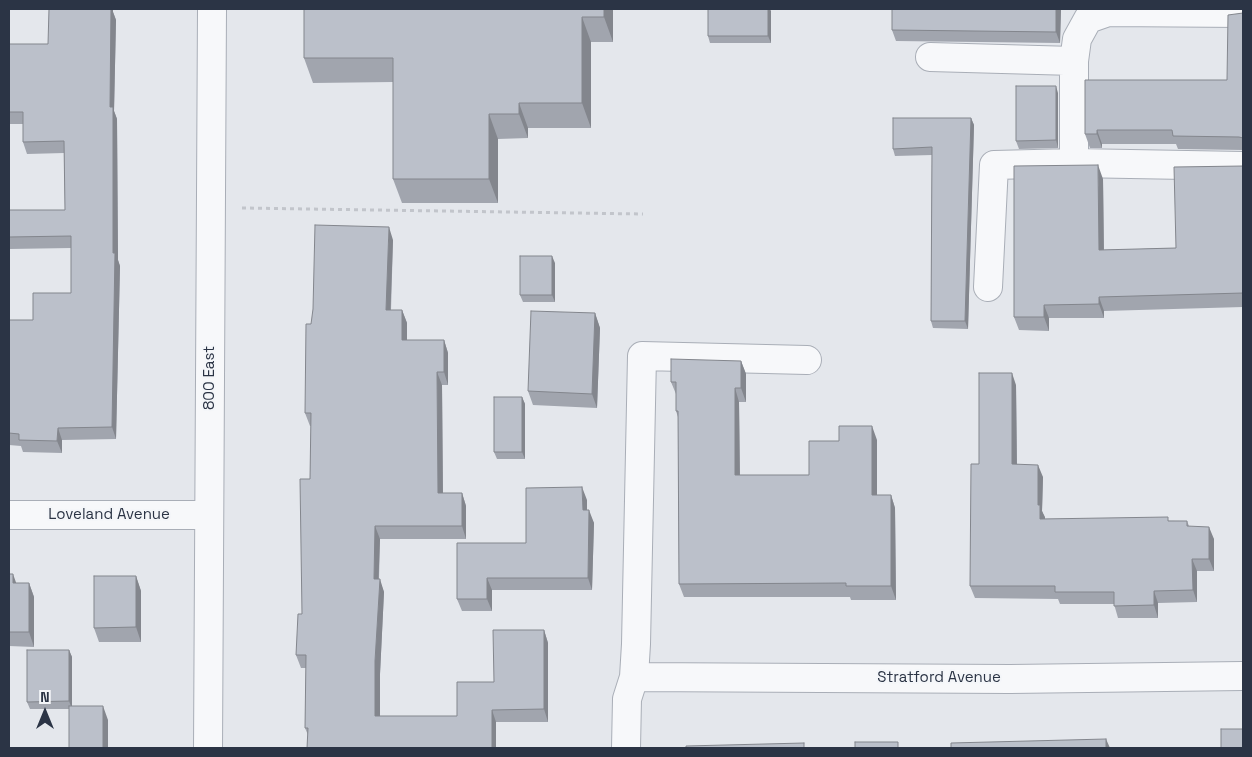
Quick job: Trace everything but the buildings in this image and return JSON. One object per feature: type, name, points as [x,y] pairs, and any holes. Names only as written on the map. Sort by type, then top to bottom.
[{"type":"street","name":"800 East","points":[[208,748],[212,9]]},
{"type":"street","points":[[1074,163],[1074,61],[1077,38],[1088,19],[1108,12],[1243,13]]},
{"type":"street","points":[[930,57],[1074,61]]},
{"type":"street","points":[[988,287],[994,165],[1074,163],[1243,166]]},
{"type":"street","points":[[626,748],[628,699],[634,677],[642,356],[806,360]]},
{"type":"street","name":"Loveland Avenue","points":[[9,515],[210,515]]},
{"type":"street","name":"Stratford Avenue","points":[[634,677],[1010,679],[1243,676]]},
{"type":"path","points":[[241,208],[644,214]]}]
